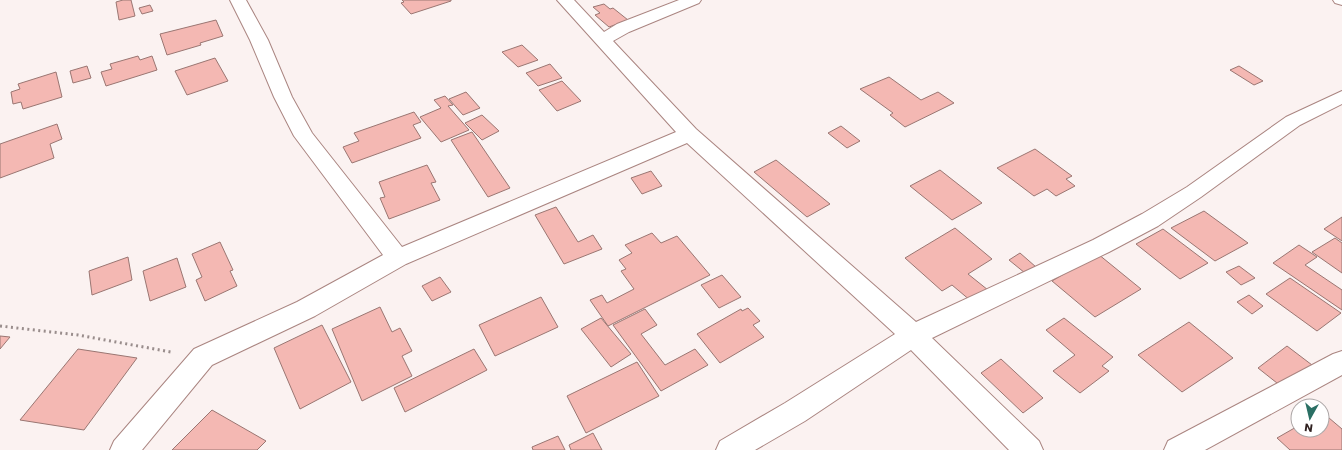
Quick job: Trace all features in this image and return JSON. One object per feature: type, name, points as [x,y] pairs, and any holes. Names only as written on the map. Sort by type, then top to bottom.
[{"type":"street","points":[[238,0],[259,40],[283,97],[304,136],[398,258]]},
{"type":"street","points":[[565,0],[689,134],[913,336],[1029,450]]},
{"type":"street","points":[[602,40],[623,28],[693,0]]},
{"type":"street","points":[[730,450],[795,412],[913,336],[1101,246],[1150,220],[1194,192],[1293,121],[1342,97]]},
{"type":"street","points":[[124,450],[203,357],[306,309],[398,258],[689,134]]},
{"type":"street","points":[[1178,450],[1342,362]]},
{"type":"path","points":[[0,326],[78,335],[203,357]]},
{"type":"building","points":[[131,0],[135,16],[119,20],[116,2]]},
{"type":"building","points":[[402,0],[451,1],[411,14],[401,3],[404,2]]},
{"type":"building","points":[[604,4],[610,9],[613,8],[628,20],[609,27],[595,15],[600,13],[593,7]]},
{"type":"building","points":[[150,5],[153,11],[142,14],[139,8]]},
{"type":"building","points":[[216,20],[223,36],[200,43],[201,45],[167,55],[160,34]]},
{"type":"building","points":[[522,45],[538,60],[518,67],[502,52]]},
{"type":"building","points":[[138,56],[140,60],[152,56],[157,70],[106,86],[101,72],[112,69],[110,64]]},
{"type":"building","points":[[215,58],[228,81],[187,95],[175,71]]},
{"type":"building","points":[[550,64],[562,78],[538,86],[526,73]]},
{"type":"building","points":[[87,66],[91,78],[73,83],[70,71]]},
{"type":"building","points":[[1239,66],[1263,81],[1254,85],[1230,70]]},
{"type":"building","points":[[56,72],[62,97],[23,109],[21,102],[13,104],[11,92],[20,89],[18,84]]},
{"type":"building","points":[[889,77],[921,100],[938,92],[954,103],[905,127],[890,115],[893,113],[860,89]]},
{"type":"building","points":[[562,81],[581,101],[557,111],[539,90]]},
{"type":"building","points":[[466,92],[480,108],[463,115],[449,99]]},
{"type":"building","points":[[445,96],[453,105],[448,106],[469,130],[441,142],[420,117],[441,108],[434,100]]},
{"type":"building","points":[[414,112],[421,122],[413,125],[421,138],[352,163],[343,147],[359,141],[354,133]]},
{"type":"building","points":[[482,115],[499,131],[482,140],[465,123]]},
{"type":"building","points":[[57,124],[62,139],[50,144],[54,158],[0,178],[0,144]]},
{"type":"building","points":[[841,126],[860,141],[847,148],[828,133]]},
{"type":"building","points":[[472,132],[510,188],[488,197],[451,140]]},
{"type":"building","points":[[1035,149],[1072,176],[1066,179],[1075,186],[1056,196],[1047,189],[1034,196],[997,168]]},
{"type":"building","points":[[776,160],[830,204],[807,217],[754,172]]},
{"type":"building","points":[[427,165],[436,182],[431,183],[440,200],[389,219],[380,198],[385,197],[379,182]]},
{"type":"building","points":[[940,170],[982,203],[952,220],[910,186]]},
{"type":"building","points":[[651,171],[662,186],[642,194],[631,178]]},
{"type":"building","points":[[556,207],[578,242],[593,235],[602,249],[564,264],[535,215]]},
{"type":"building","points":[[1204,211],[1248,243],[1215,261],[1171,228]]},
{"type":"building","points":[[1342,217],[1342,241],[1324,229]]},
{"type":"building","points":[[955,228],[992,259],[968,274],[988,290],[971,301],[952,285],[942,291],[905,258]]},
{"type":"building","points":[[1163,229],[1208,263],[1180,279],[1136,244]]},
{"type":"building","points":[[652,233],[661,243],[677,236],[710,275],[608,326],[590,300],[602,295],[607,303],[634,289],[621,271],[626,269],[619,260],[632,253],[625,245]]},
{"type":"building","points":[[1335,238],[1342,243],[1342,273],[1312,252]]},
{"type":"building","points":[[220,242],[233,270],[230,271],[237,286],[205,301],[196,280],[202,277],[192,254]]},
{"type":"building","points":[[1299,245],[1317,257],[1305,265],[1342,290],[1342,310],[1273,263]]},
{"type":"building","points":[[1020,253],[1036,267],[1025,273],[1009,260]]},
{"type":"building","points":[[1098,254],[1141,289],[1095,317],[1052,281]]},
{"type":"building","points":[[128,257],[132,280],[92,295],[89,271]]},
{"type":"building","points":[[177,258],[186,287],[150,301],[143,271]]},
{"type":"building","points":[[1239,266],[1255,278],[1241,285],[1226,272]]},
{"type":"building","points":[[722,275],[741,297],[719,308],[701,285]]},
{"type":"building","points":[[440,277],[451,292],[432,301],[422,286]]},
{"type":"building","points":[[1290,278],[1341,313],[1317,331],[1266,294]]},
{"type":"building","points":[[1249,295],[1263,306],[1252,314],[1237,302]]},
{"type":"building","points":[[541,297],[558,327],[495,356],[479,325]]},
{"type":"building","points":[[380,307],[392,332],[400,328],[412,351],[402,356],[412,376],[362,401],[332,329]]},
{"type":"building","points":[[748,308],[760,321],[753,325],[764,337],[720,363],[697,334],[741,309],[742,311]]},
{"type":"building","points":[[645,309],[657,325],[641,334],[665,365],[695,349],[708,365],[661,391],[613,325]]},
{"type":"building","points":[[601,318],[631,354],[611,367],[581,329]]},
{"type":"building","points":[[1064,318],[1113,357],[1102,366],[1109,371],[1080,393],[1053,371],[1075,355],[1046,330]]},
{"type":"building","points":[[1189,322],[1233,358],[1182,392],[1138,355]]},
{"type":"building","points":[[322,325],[351,382],[300,409],[274,348]]},
{"type":"building","points":[[0,336],[10,337],[0,349]]},
{"type":"building","points":[[1287,346],[1312,365],[1282,387],[1258,368]]},
{"type":"building","points":[[78,349],[137,358],[84,430],[20,420]]},
{"type":"building","points":[[474,349],[487,370],[405,412],[394,388]]},
{"type":"building","points":[[1001,359],[1043,398],[1023,413],[981,373]]},
{"type":"building","points":[[637,362],[659,396],[586,433],[567,396]]},
{"type":"building","points":[[212,410],[266,441],[257,450],[172,450]]},
{"type":"building","points":[[1330,419],[1342,429],[1342,450],[1290,450],[1277,438],[1290,431],[1290,438],[1330,438]]},
{"type":"building","points":[[593,433],[602,450],[571,450],[569,445]]},
{"type":"building","points":[[558,436],[565,450],[533,450],[532,447]]}]
